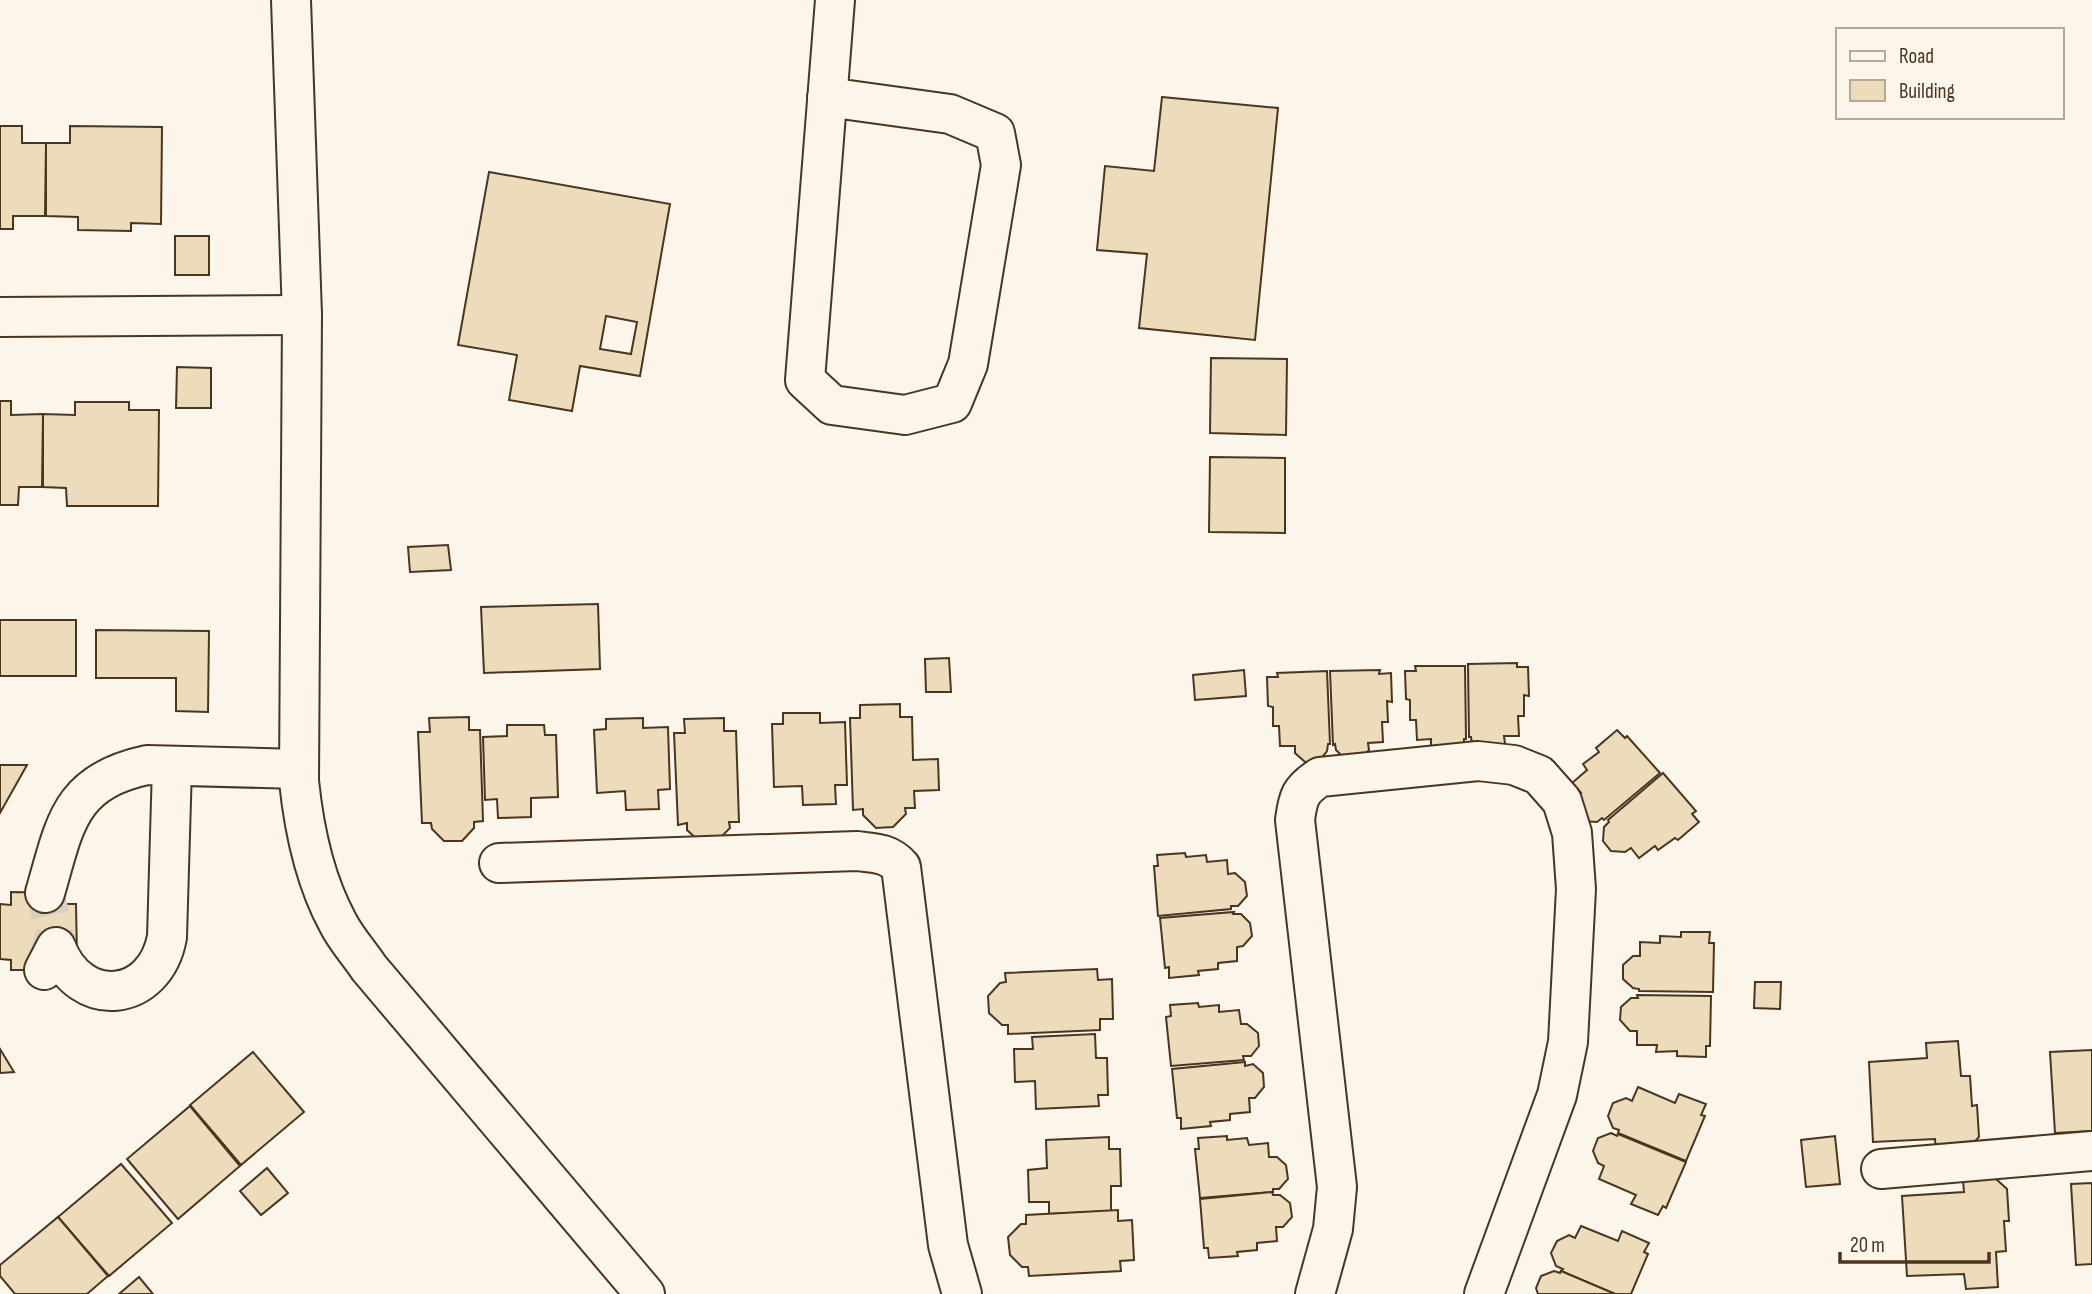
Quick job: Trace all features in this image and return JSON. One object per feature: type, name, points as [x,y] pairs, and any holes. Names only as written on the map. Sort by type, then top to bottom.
[{"type":"street","points":[[291,0],[302,315],[299,769],[304,827],[316,872],[338,923],[369,968],[645,1294]]},
{"type":"street","points":[[827,97],[950,114],[995,133],[1001,165],[968,364],[952,403],[905,415],[832,405],[805,380],[827,97],[835,0]]},
{"type":"street","points":[[0,317],[302,315]]},
{"type":"street","points":[[1315,1294],[1333,1229],[1337,1187],[1294,820],[1298,799],[1306,786],[1320,776],[1478,761],[1514,765],[1539,775],[1562,801],[1572,833],[1576,889],[1568,1042],[1557,1095],[1483,1294]]},
{"type":"street","points":[[45,893],[59,838],[69,816],[83,796],[102,781],[124,770],[147,765],[299,769]]},
{"type":"street","points":[[44,970],[56,947],[60,960],[77,981],[102,991],[116,991],[142,983],[160,963],[167,937],[172,766]]},
{"type":"street","points":[[499,863],[857,851],[880,853],[894,859],[901,867],[948,1245],[962,1294]]},
{"type":"street","points":[[1881,1169],[2092,1151]]},
{"type":"building","points":[[1162,97],[1278,108],[1255,340],[1139,328],[1147,254],[1097,250],[1105,166],[1154,171]]},
{"type":"building","points":[[0,126],[22,126],[22,143],[46,143],[45,216],[13,216],[13,229],[0,229]]},
{"type":"building","points":[[70,126],[162,127],[161,224],[131,223],[131,231],[78,230],[78,217],[46,216],[46,143],[70,143]]},
{"type":"building","points":[[489,172],[670,204],[640,376],[580,366],[572,411],[509,400],[517,355],[458,345]],"holes":[[[606,316],[637,322],[631,354],[600,349]]]},
{"type":"building","points":[[175,236],[209,236],[209,275],[175,275]]},
{"type":"building","points":[[1211,358],[1287,359],[1286,435],[1210,433]]},
{"type":"building","points":[[177,367],[211,368],[211,408],[176,408]]},
{"type":"building","points":[[0,401],[11,401],[11,415],[43,414],[42,487],[19,487],[18,505],[0,505]]},
{"type":"building","points":[[75,402],[129,402],[129,410],[159,410],[158,506],[67,506],[66,488],[43,487],[43,414],[75,415]]},
{"type":"building","points":[[1210,457],[1285,458],[1285,533],[1209,532]]},
{"type":"building","points":[[448,545],[451,570],[410,572],[408,547]]},
{"type":"building","points":[[598,604],[600,669],[484,673],[481,607]]},
{"type":"building","points":[[0,620],[76,620],[76,676],[0,676]]},
{"type":"building","points":[[96,630],[209,631],[208,712],[176,711],[176,678],[96,678]]},
{"type":"building","points":[[949,658],[951,692],[926,692],[925,659]]},
{"type":"building","points":[[1517,663],[1517,667],[1528,667],[1529,696],[1524,695],[1524,716],[1518,716],[1519,736],[1504,736],[1505,743],[1495,753],[1472,744],[1469,737],[1468,664]]},
{"type":"building","points":[[1415,666],[1465,666],[1464,746],[1441,755],[1431,746],[1431,739],[1417,740],[1416,720],[1410,720],[1410,700],[1406,699],[1405,671],[1416,671]]},
{"type":"building","points":[[1244,670],[1246,696],[1195,700],[1193,675]]},
{"type":"building","points":[[1380,670],[1379,674],[1391,673],[1392,702],[1387,701],[1388,722],[1382,722],[1383,742],[1368,743],[1369,750],[1359,760],[1346,760],[1336,750],[1335,744],[1333,745],[1330,671]]},
{"type":"building","points":[[1327,671],[1330,744],[1319,761],[1305,762],[1295,753],[1295,746],[1280,746],[1279,726],[1273,726],[1273,707],[1268,706],[1267,677],[1278,677],[1277,673]]},
{"type":"building","points":[[900,704],[900,717],[912,717],[913,760],[938,759],[939,790],[914,791],[915,808],[905,808],[906,814],[893,827],[876,828],[863,815],[863,809],[853,810],[850,718],[860,718],[860,705]]},
{"type":"building","points":[[783,713],[820,713],[820,723],[845,722],[847,785],[835,785],[836,804],[803,805],[802,786],[774,787],[772,724],[783,724]]},
{"type":"building","points":[[469,717],[469,730],[480,730],[483,821],[474,822],[474,828],[462,841],[444,841],[432,829],[431,823],[422,823],[418,732],[430,732],[429,718]]},
{"type":"building","points":[[643,718],[643,728],[668,727],[670,789],[658,790],[659,809],[626,810],[625,791],[597,793],[594,730],[606,729],[606,719]]},
{"type":"building","points":[[724,718],[724,731],[736,731],[739,822],[729,822],[730,828],[717,841],[700,842],[687,830],[687,823],[678,825],[674,733],[685,733],[684,719]]},
{"type":"building","points":[[507,725],[544,725],[545,735],[556,735],[558,797],[531,798],[531,817],[498,818],[497,799],[485,800],[483,737],[507,736]]},
{"type":"building","points":[[1617,730],[1625,738],[1627,736],[1660,773],[1604,820],[1583,821],[1575,798],[1581,793],[1572,783],[1587,770],[1583,764],[1599,752],[1596,748]]},
{"type":"building","points":[[0,765],[27,765],[0,813]]},
{"type":"building","points":[[1663,773],[1696,811],[1692,814],[1699,822],[1678,840],[1675,838],[1658,850],[1655,846],[1639,858],[1631,848],[1625,852],[1611,851],[1603,841],[1604,827],[1608,820]]},
{"type":"building","points":[[1185,853],[1186,857],[1206,855],[1207,862],[1227,860],[1228,874],[1235,873],[1245,882],[1247,896],[1238,906],[1231,906],[1231,909],[1158,916],[1154,866],[1158,866],[1157,855]]},
{"type":"building","points":[[11,892],[64,893],[64,904],[76,904],[77,959],[44,970],[11,970],[11,960],[0,959],[0,904],[11,905]]},
{"type":"building","points":[[1234,912],[1233,914],[1241,914],[1250,923],[1252,936],[1243,946],[1237,947],[1237,961],[1218,963],[1218,969],[1198,971],[1199,975],[1169,978],[1169,967],[1165,968],[1160,918]]},
{"type":"building","points":[[1681,932],[1710,932],[1709,943],[1714,943],[1713,992],[1639,991],[1623,979],[1623,965],[1633,956],[1640,956],[1640,942],[1660,943],[1660,936],[1681,937]]},
{"type":"building","points":[[1097,969],[1098,980],[1112,979],[1113,1019],[1100,1019],[1100,1030],[1008,1034],[1008,1025],[1002,1025],[989,1013],[988,996],[1000,983],[1006,982],[1005,973]]},
{"type":"building","points":[[1755,982],[1781,982],[1780,1009],[1754,1008]]},
{"type":"building","points":[[1637,995],[1711,996],[1710,1046],[1706,1046],[1706,1057],[1677,1056],[1677,1051],[1656,1052],[1657,1045],[1637,1045],[1637,1031],[1630,1031],[1620,1020],[1621,1007],[1631,998],[1638,998]]},
{"type":"building","points":[[1198,1003],[1199,1007],[1219,1005],[1219,1012],[1239,1010],[1241,1024],[1247,1024],[1258,1033],[1259,1046],[1251,1056],[1243,1056],[1244,1060],[1171,1066],[1166,1017],[1171,1016],[1170,1005]]},
{"type":"building","points":[[1095,1034],[1096,1058],[1107,1058],[1108,1095],[1098,1095],[1099,1106],[1036,1109],[1035,1081],[1015,1082],[1014,1049],[1033,1049],[1032,1037]]},
{"type":"building","points":[[1958,1041],[1961,1076],[1970,1076],[1972,1106],[1977,1105],[1979,1137],[1968,1149],[1936,1151],[1935,1139],[1873,1142],[1869,1062],[1927,1058],[1926,1043]]},
{"type":"building","points":[[0,1049],[14,1072],[0,1073]]},
{"type":"building","points":[[2092,1050],[2092,1131],[2055,1133],[2050,1052]]},
{"type":"building","points":[[253,1052],[304,1112],[241,1165],[190,1105]]},
{"type":"building","points":[[1245,1062],[1245,1066],[1253,1064],[1263,1073],[1264,1087],[1255,1098],[1249,1098],[1250,1112],[1230,1114],[1230,1120],[1210,1122],[1211,1126],[1181,1129],[1181,1118],[1177,1118],[1172,1069]]},
{"type":"building","points":[[1638,1087],[1675,1103],[1679,1094],[1706,1104],[1701,1115],[1705,1116],[1686,1161],[1618,1133],[1619,1130],[1613,1128],[1608,1116],[1613,1103],[1626,1098],[1632,1101]]},
{"type":"building","points":[[190,1106],[240,1166],[178,1219],[127,1159]]},
{"type":"building","points":[[1611,1133],[1686,1162],[1666,1208],[1663,1206],[1658,1215],[1631,1204],[1636,1195],[1599,1179],[1604,1166],[1598,1163],[1593,1151],[1598,1138]]},
{"type":"building","points":[[1227,1136],[1227,1140],[1247,1138],[1249,1145],[1268,1143],[1269,1157],[1277,1157],[1286,1165],[1288,1179],[1279,1189],[1273,1189],[1273,1192],[1200,1198],[1195,1149],[1199,1149],[1198,1138]]},
{"type":"building","points":[[1835,1136],[1840,1184],[1806,1187],[1801,1140]]},
{"type":"building","points":[[1109,1137],[1109,1149],[1120,1149],[1121,1186],[1111,1186],[1111,1211],[1049,1214],[1049,1202],[1029,1202],[1028,1170],[1047,1168],[1046,1140]]},
{"type":"building","points":[[121,1164],[172,1223],[109,1276],[58,1217]]},
{"type":"building","points":[[267,1168],[288,1193],[261,1215],[240,1191]]},
{"type":"building","points":[[1995,1178],[2007,1189],[2009,1221],[2004,1221],[2006,1251],[1996,1252],[1998,1287],[1966,1289],[1964,1274],[1907,1276],[1902,1196],[1964,1192],[1963,1180]]},
{"type":"building","points":[[2092,1183],[2092,1264],[2076,1265],[2071,1184]]},
{"type":"building","points":[[1272,1192],[1290,1203],[1292,1217],[1283,1227],[1276,1227],[1277,1241],[1257,1243],[1257,1250],[1237,1252],[1238,1256],[1209,1258],[1208,1248],[1204,1248],[1200,1199]]},
{"type":"building","points":[[1118,1210],[1118,1221],[1132,1220],[1134,1260],[1120,1261],[1121,1271],[1029,1276],[1028,1267],[1022,1267],[1010,1255],[1008,1237],[1021,1224],[1026,1224],[1026,1215]]},
{"type":"building","points":[[58,1217],[108,1276],[87,1294],[15,1294],[0,1276],[0,1265]]},
{"type":"building","points":[[1581,1226],[1618,1241],[1622,1231],[1649,1243],[1644,1252],[1648,1254],[1631,1294],[1615,1294],[1561,1271],[1563,1269],[1556,1266],[1551,1253],[1557,1241],[1569,1235],[1575,1238]]},
{"type":"building","points":[[1561,1271],[1615,1294],[1538,1294],[1536,1288],[1541,1276]]},
{"type":"building","points":[[139,1277],[153,1294],[119,1294]]},
{"type":"tunnel","points":[[44,970],[55,934],[45,893]]}]
